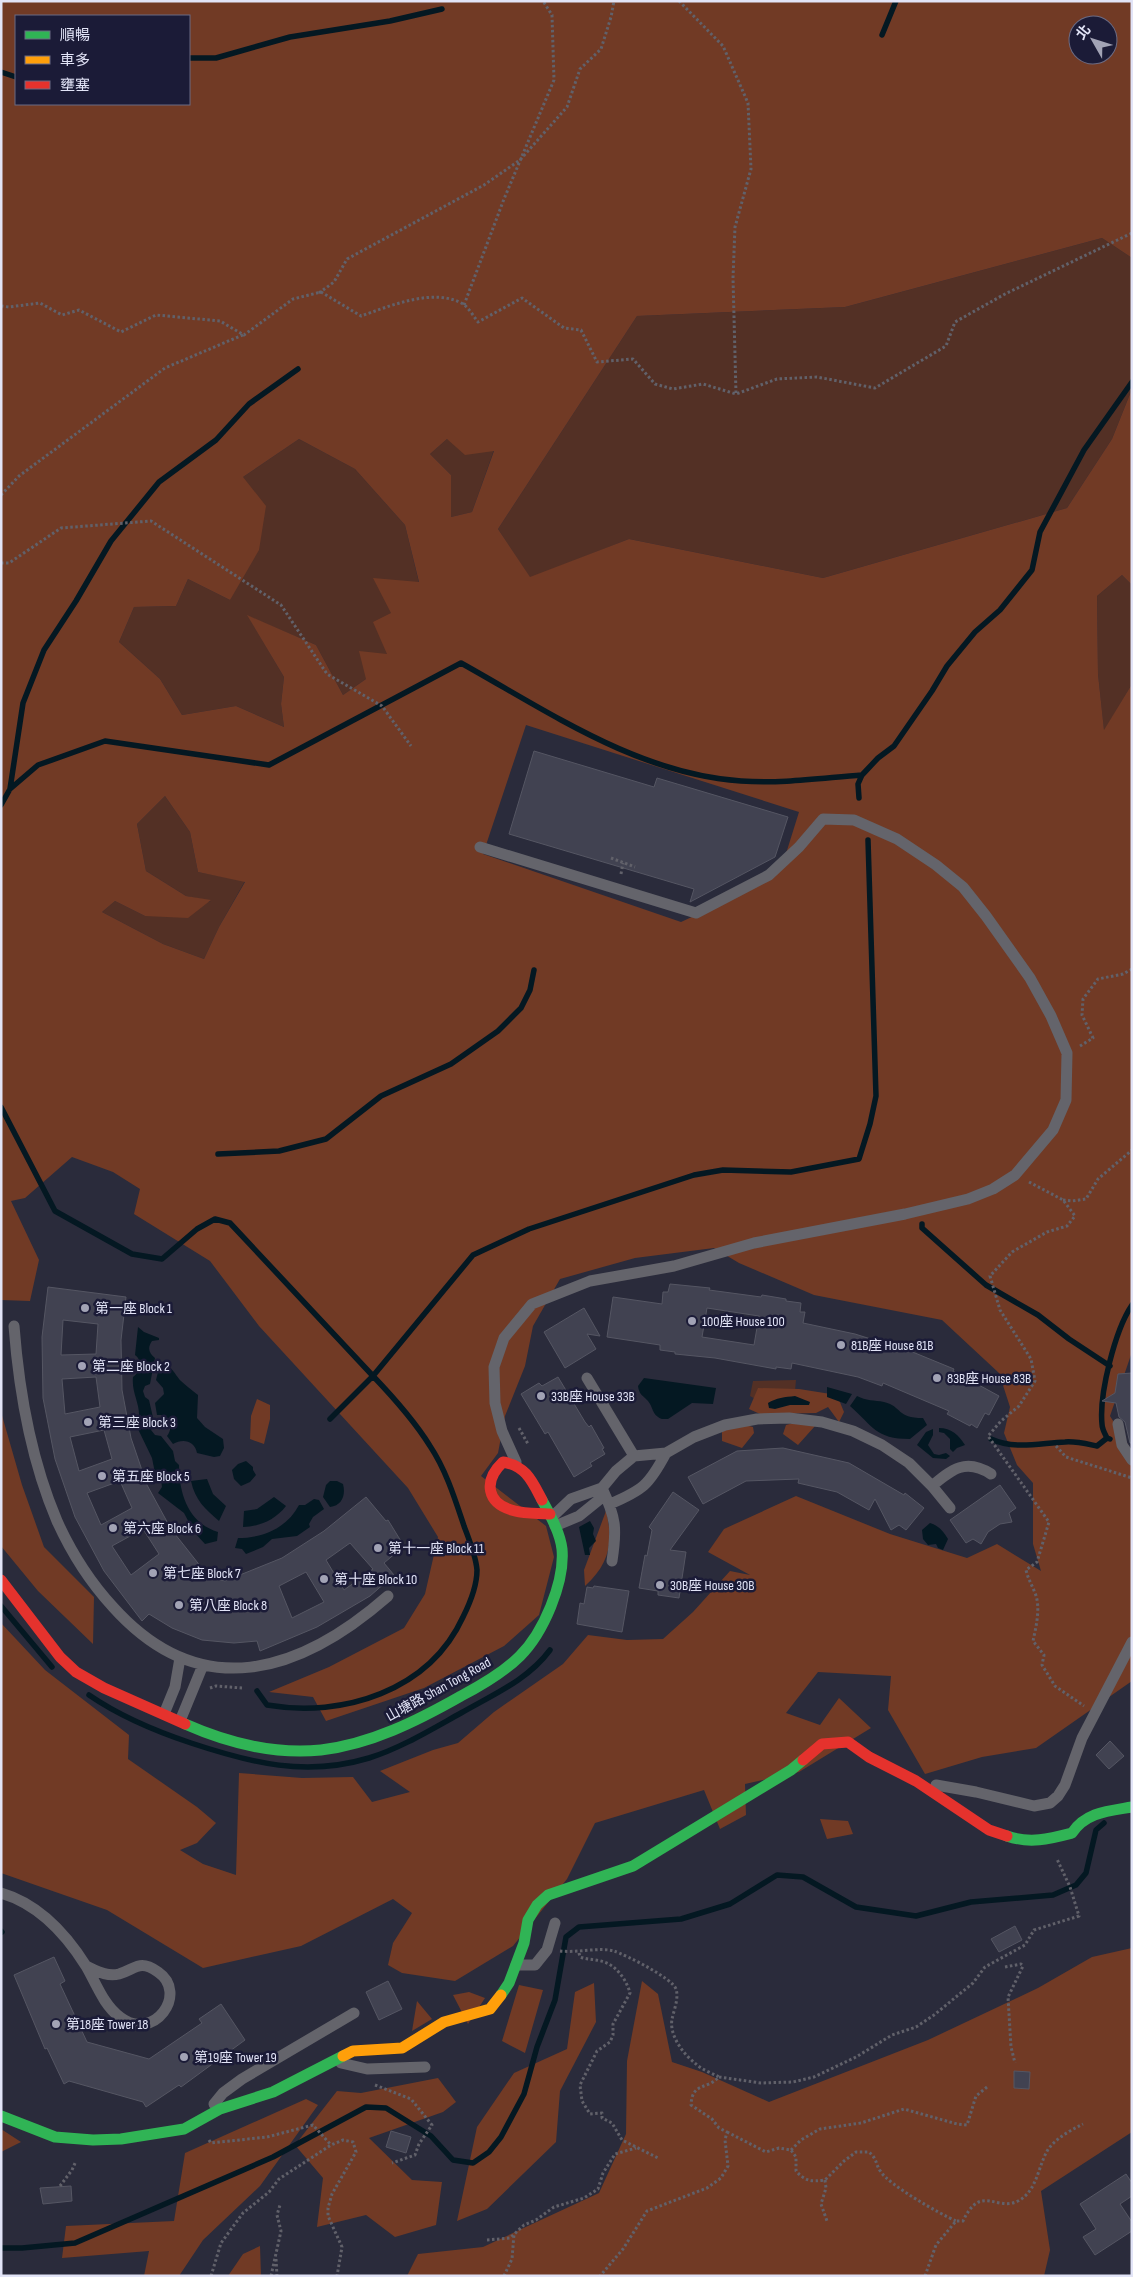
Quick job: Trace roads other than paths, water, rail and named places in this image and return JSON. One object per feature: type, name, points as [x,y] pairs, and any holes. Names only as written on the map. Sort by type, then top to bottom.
[{"type":"street","points":[[517,1463],[503,1462],[494,1469],[489,1481],[490,1493],[498,1503],[513,1510],[552,1519]]},
{"type":"street","name":"山塘路 Shan Tong Road","points":[[1,1580],[69,1666],[108,1690],[180,1721],[244,1744],[294,1751],[344,1747],[366,1742],[413,1723],[496,1675],[517,1659],[536,1638],[551,1608],[562,1550],[552,1519],[527,1472],[517,1463]]},
{"type":"street","points":[[1,2116],[55,2137],[93,2140],[121,2139],[184,2129],[206,2116],[273,2092],[354,2051],[402,2048],[444,2022],[490,2009],[509,1983],[516,1965],[528,1920],[537,1905],[548,1895],[633,1866],[790,1770],[822,1744],[848,1742],[916,1782],[989,1830],[1022,1841],[1043,1840],[1072,1833],[1076,1825],[1090,1815],[1132,1807]]},
{"type":"lane","points":[[480,847],[696,912],[769,875],[799,847],[823,819],[854,820],[897,839],[936,865],[963,887],[1030,978],[1051,1016],[1067,1053],[1066,1100],[1053,1130],[1015,1175],[993,1189],[968,1199],[904,1214],[754,1243],[674,1266],[590,1281],[532,1304],[504,1338],[494,1367],[495,1403],[502,1431],[517,1463]]},
{"type":"lane","points":[[14,1326],[17,1359],[28,1426],[41,1474],[58,1522],[76,1557],[98,1590],[125,1620],[150,1642],[180,1658],[204,1665],[230,1669],[257,1667],[294,1657],[328,1641],[352,1626],[388,1596]]},
{"type":"lane","points":[[587,1378],[634,1456]]},
{"type":"lane","points":[[552,1519],[579,1516],[606,1496],[616,1471],[634,1456],[666,1453],[694,1437],[725,1426],[757,1419],[789,1418],[822,1422],[853,1431],[882,1445],[902,1458],[932,1486],[950,1508]]},
{"type":"lane","points":[[1118,1424],[1122,1445],[1132,1460]]},
{"type":"lane","points":[[552,1519],[571,1499],[637,1493],[654,1474],[666,1453]]},
{"type":"lane","points":[[932,1486],[950,1471],[964,1466],[974,1466],[991,1474]]},
{"type":"lane","points":[[606,1496],[613,1512],[615,1538],[612,1561]]},
{"type":"lane","points":[[916,1782],[976,1792],[1034,1806],[1050,1803],[1058,1796],[1065,1785],[1082,1738],[1132,1642]]},
{"type":"lane","points":[[164,1714],[175,1687],[180,1658]]},
{"type":"lane","points":[[180,1721],[204,1665]]},
{"type":"lane","points":[[1,1893],[25,1904],[44,1916],[65,1936],[86,1966],[108,2005],[119,2017],[130,2024],[144,2025],[157,2020],[166,2010],[170,1997],[168,1984],[160,1973],[148,1966],[134,1966],[119,1974],[102,1974],[86,1966]]},
{"type":"lane","points":[[516,1965],[535,1965],[547,1950],[555,1923]]},
{"type":"lane","points":[[206,2116],[223,2093],[242,2079],[354,2013]]},
{"type":"lane","points":[[332,2061],[367,2069],[425,2067]]},
{"type":"water","points":[[138,1327],[144,1332],[159,1338],[159,1340],[152,1341],[149,1348],[155,1358],[150,1384],[145,1386],[143,1391],[145,1397],[149,1400],[154,1422],[151,1430],[155,1435],[161,1436],[173,1451],[175,1461],[179,1465],[179,1476],[187,1506],[199,1522],[218,1532],[217,1541],[205,1544],[194,1532],[184,1513],[158,1493],[162,1487],[161,1478],[155,1473],[152,1458],[137,1427],[139,1413],[133,1377],[138,1372],[140,1366],[138,1357],[135,1355]]},
{"type":"water","points":[[160,1364],[170,1368],[181,1381],[198,1395],[197,1418],[205,1427],[223,1439],[224,1448],[220,1456],[214,1457],[197,1453],[194,1446],[188,1442],[181,1441],[173,1444],[167,1436],[170,1425],[162,1415],[157,1415],[155,1403],[164,1394],[163,1388],[156,1380]]},
{"type":"water","points":[[644,1378],[716,1388],[713,1404],[692,1403],[668,1419],[662,1419],[654,1413],[649,1403],[639,1391],[638,1386]]},
{"type":"water","points":[[827,1387],[852,1394],[846,1404],[827,1397]]},
{"type":"water","points":[[795,1396],[810,1402],[809,1405],[769,1408],[768,1403],[771,1401]]},
{"type":"water","points":[[857,1396],[867,1400],[890,1404],[908,1416],[923,1418],[927,1425],[910,1439],[889,1437],[876,1430],[850,1406]]},
{"type":"water","points":[[939,1428],[947,1429],[954,1433],[965,1445],[953,1452],[950,1449],[950,1439],[944,1433],[939,1432]]},
{"type":"water","points":[[933,1429],[933,1435],[928,1445],[934,1454],[946,1453],[950,1456],[946,1459],[933,1458],[917,1445],[926,1432]]},
{"type":"water","points":[[246,1461],[253,1467],[256,1475],[250,1482],[241,1486],[234,1479],[232,1470],[238,1464]]},
{"type":"water","points":[[207,1479],[213,1494],[226,1506],[219,1521],[201,1504],[195,1494],[191,1481]]},
{"type":"water","points":[[330,1481],[337,1481],[343,1484],[344,1492],[338,1505],[330,1507],[323,1497],[326,1485]]},
{"type":"water","points":[[274,1497],[286,1506],[282,1511],[267,1521],[243,1527],[244,1511],[257,1509]]},
{"type":"water","points":[[314,1499],[319,1500],[324,1509],[313,1517],[309,1524],[310,1527],[297,1536],[272,1539],[263,1547],[246,1554],[242,1549],[235,1548],[238,1538],[265,1534],[281,1526],[299,1505],[305,1505]]},
{"type":"water","points":[[590,1521],[594,1528],[593,1534],[596,1541],[589,1548],[590,1555],[585,1555],[579,1527]]},
{"type":"water","points":[[930,1523],[936,1525],[948,1539],[943,1550],[938,1548],[936,1544],[928,1545],[923,1539],[922,1530]]},
{"type":"waterway","points":[[882,35],[896,1]]},
{"type":"waterway","points":[[190,58],[216,58],[290,37],[390,21],[442,9]]},
{"type":"waterway","points":[[1,72],[15,77]]},
{"type":"waterway","points":[[10,789],[23,703],[44,650],[76,601],[111,541],[159,482],[216,440],[249,404],[298,369]]},
{"type":"waterway","points":[[1,805],[10,789],[38,765],[105,741],[269,765],[461,663],[595,738],[630,754],[666,766],[703,776],[756,782],[862,775],[878,758],[894,746],[947,666],[975,632],[1000,610],[1032,570],[1040,532],[1084,450],[1132,382]]},
{"type":"waterway","points":[[859,798],[858,784],[862,775]]},
{"type":"waterway","points":[[1,1107],[55,1211],[132,1254],[162,1259],[197,1229],[215,1219],[230,1223],[373,1376],[473,1255],[529,1229],[694,1175],[723,1170],[791,1172],[859,1159],[870,1124],[876,1096],[868,840]]},
{"type":"waterway","points":[[218,1154],[279,1151],[326,1139],[381,1096],[451,1064],[498,1031],[521,1008],[530,990],[534,970]]},
{"type":"waterway","points":[[922,1224],[922,1228],[986,1285],[1038,1315],[1069,1339],[1110,1366]]},
{"type":"waterway","points":[[1110,1439],[1107,1438],[1102,1426],[1103,1396],[1114,1346],[1132,1305]]},
{"type":"waterway","points":[[257,1691],[267,1705],[296,1708],[325,1707],[381,1694],[406,1681],[429,1664],[448,1643],[471,1600],[477,1570],[470,1542],[441,1465],[417,1427],[373,1376],[330,1419]]},
{"type":"waterway","points":[[991,1439],[1018,1445],[1069,1442],[1097,1446],[1107,1438]]},
{"type":"waterway","points":[[1,1606],[52,1667]]},
{"type":"waterway","points":[[89,1695],[138,1723],[213,1750],[257,1762],[301,1767],[346,1764],[393,1749],[497,1693],[531,1670],[550,1650]]},
{"type":"waterway","points":[[1,2248],[75,2243],[273,2157],[366,2107],[386,2108],[431,2136],[453,2160],[473,2163],[489,2152],[501,2137],[524,2094],[537,2047],[555,2000],[566,1937],[579,1927],[681,1919],[730,1904],[777,1875],[803,1877],[856,1907],[916,1916],[971,1902],[1053,1895],[1076,1885],[1086,1873],[1096,1830],[1104,1823]]},
{"type":"place","name":"第一座 Block 1","points":[[85,1308]]},
{"type":"place","name":"100座 House 100","points":[[692,1321]]},
{"type":"place","name":"81B座 House 81B","points":[[841,1345]]},
{"type":"place","name":"第二座 Block 2","points":[[82,1366]]},
{"type":"place","name":"83B座 House 83B","points":[[937,1378]]},
{"type":"place","name":"33B座 House 33B","points":[[541,1396]]},
{"type":"place","name":"第三座 Block 3","points":[[88,1422]]},
{"type":"place","name":"第五座 Block 5","points":[[102,1476]]},
{"type":"place","name":"第六座 Block 6","points":[[113,1528]]},
{"type":"place","name":"第十一座 Block 11","points":[[378,1548]]},
{"type":"place","name":"第七座 Block 7","points":[[153,1573]]},
{"type":"place","name":"第十座 Block 10","points":[[324,1579]]},
{"type":"place","name":"30B座 House 30B","points":[[660,1585]]},
{"type":"place","name":"第八座 Block 8","points":[[179,1605]]},
{"type":"place","name":"第18座 Tower 18","points":[[56,2024]]},
{"type":"place","name":"第19座 Tower 19","points":[[184,2057]]}]
